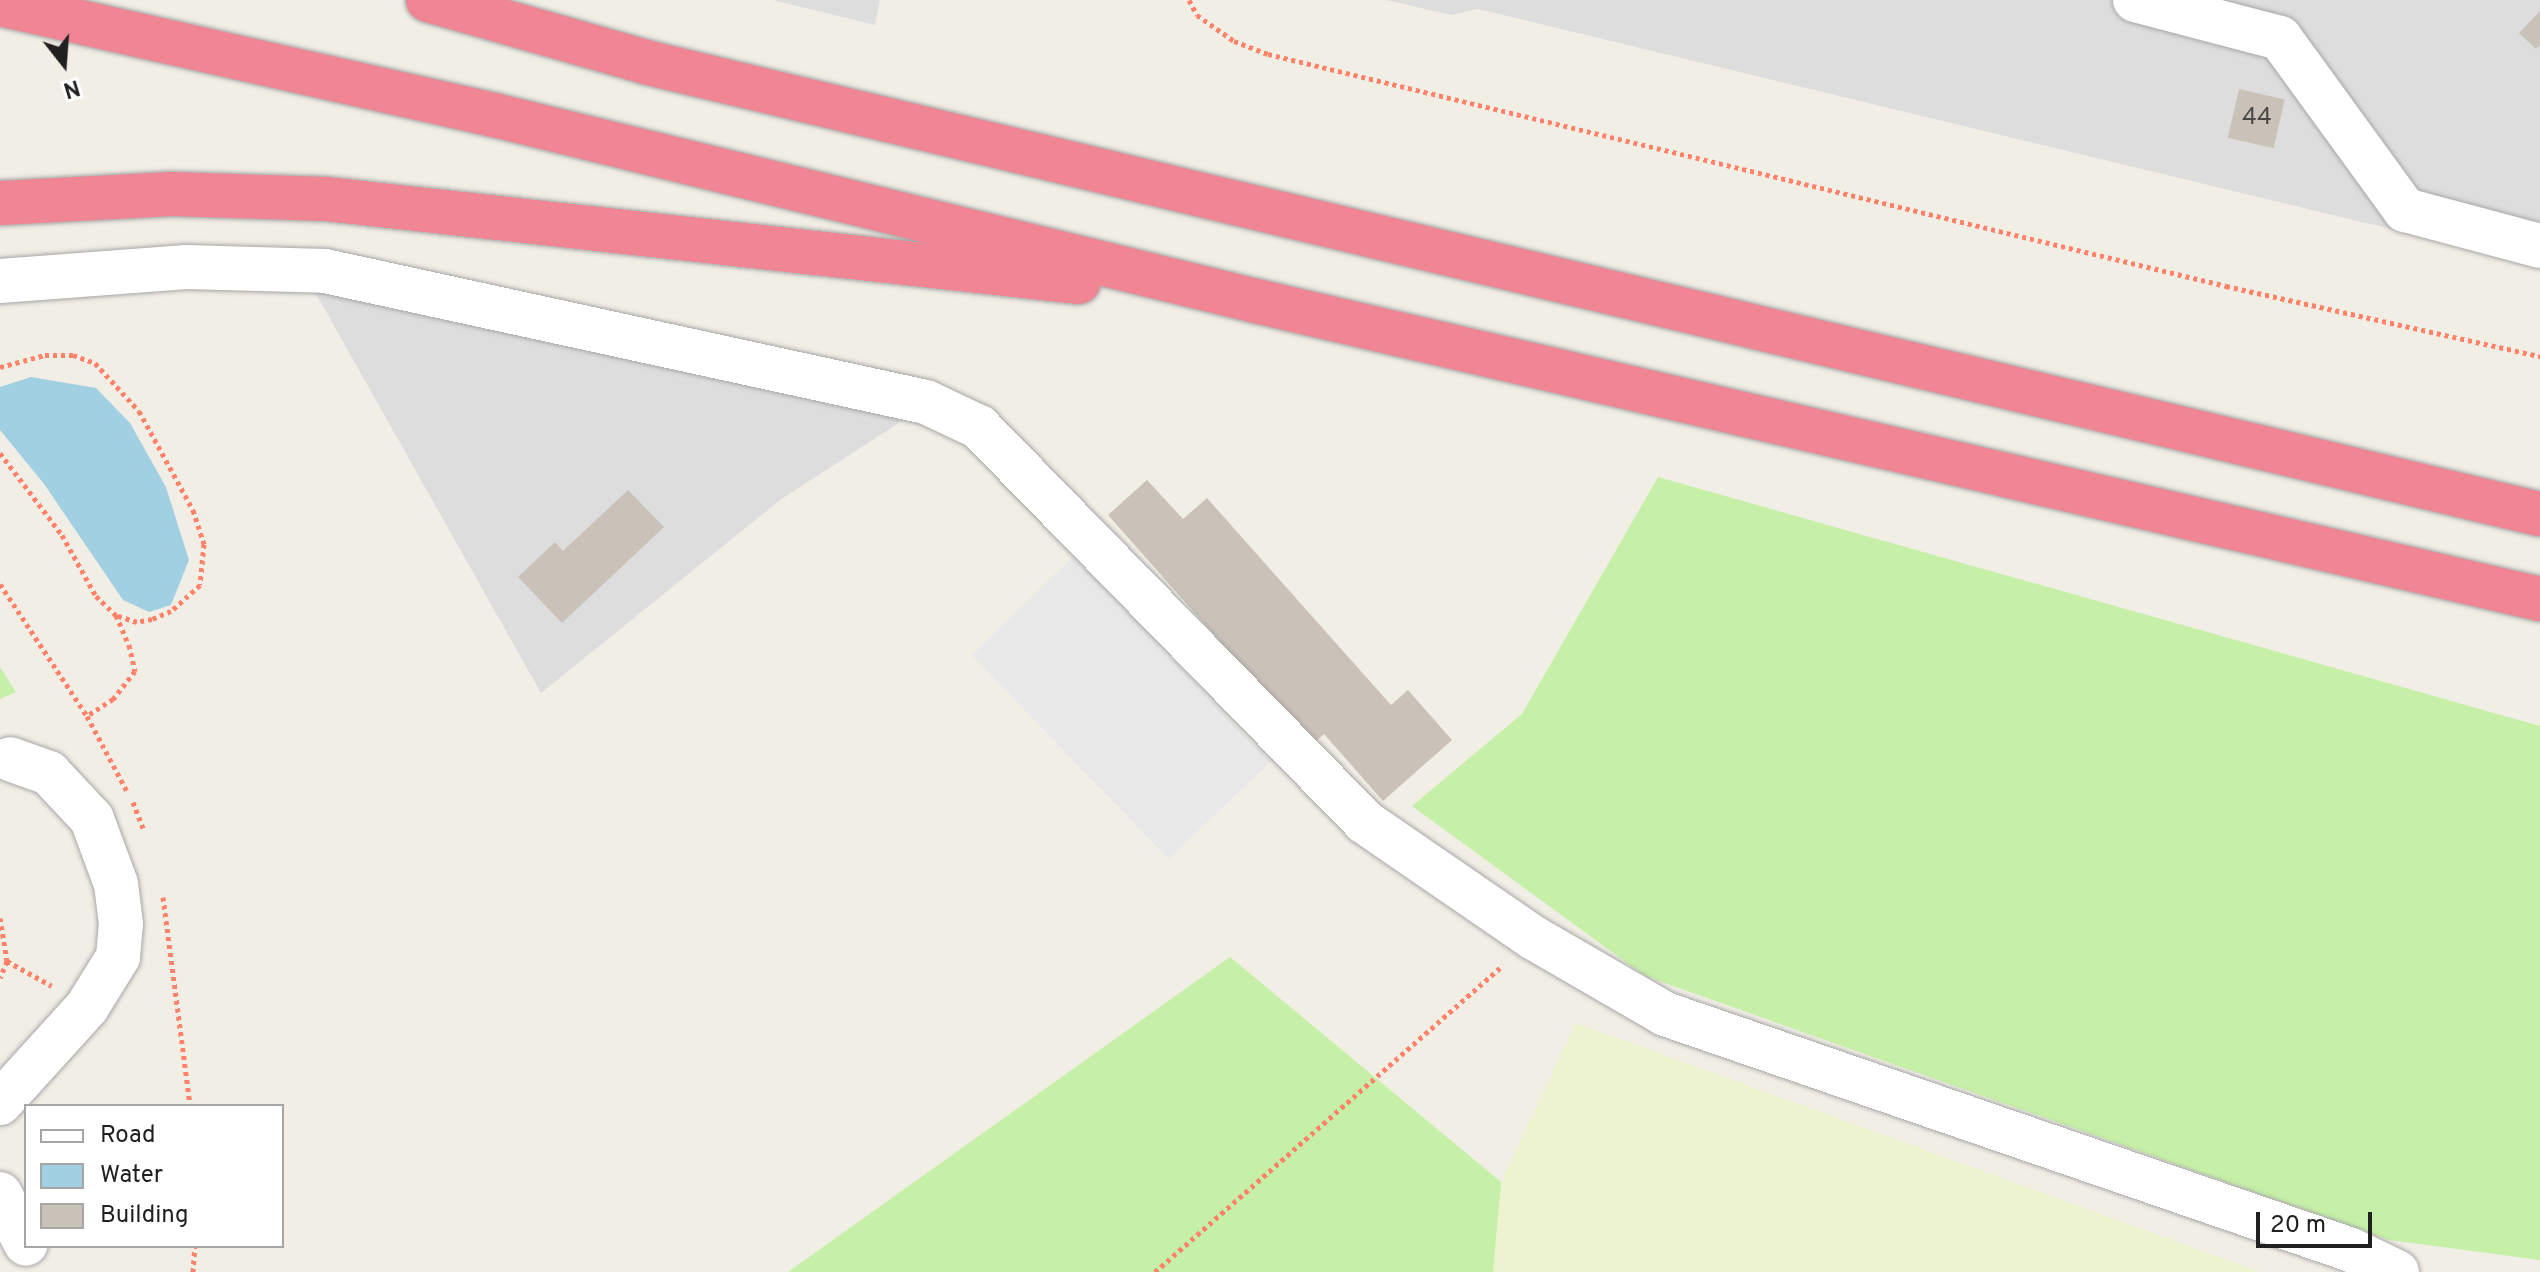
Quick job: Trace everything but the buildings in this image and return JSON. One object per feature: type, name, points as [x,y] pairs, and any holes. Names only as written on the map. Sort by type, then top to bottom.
[{"type":"highway","points":[[428,0],[661,66],[2540,514]]},
{"type":"highway","points":[[0,4],[498,116],[1256,301],[2540,599]]},
{"type":"highway","points":[[0,203],[172,194],[326,199],[1256,301]]},
{"type":"street","points":[[2135,0],[2240,11],[2280,38],[2405,210],[2540,246]]},
{"type":"street","points":[[0,281],[186,267],[325,271],[926,402],[979,427],[1365,822],[1534,938],[1665,1014],[2351,1250],[2397,1272]]},
{"type":"street","points":[[0,1103],[87,1007],[118,957],[121,924],[116,884],[92,819],[49,773],[10,759]]},
{"type":"street","points":[[0,1194],[24,1239]]},
{"type":"street","points":[[29,1248],[44,1272]]},
{"type":"path","points":[[1189,0],[1197,15],[1234,41],[1268,54],[2226,286],[2540,356]]},
{"type":"path","points":[[0,367],[45,355],[73,355],[95,363],[139,411],[193,510],[204,544],[200,585],[171,611],[152,619],[137,622],[116,615],[96,596],[62,535],[0,453]]},
{"type":"path","points":[[87,716],[113,699],[135,671],[116,615]]},
{"type":"path","points":[[0,918],[7,961],[0,978]]},
{"type":"path","points":[[1155,1272],[1534,938]]},
{"type":"path","points":[[193,1272],[195,1248]]},
{"type":"shaded area","points":[[773,0],[880,0],[875,25]]},
{"type":"shaded area","points":[[1386,0],[2540,0],[2540,234],[2439,211],[2391,229],[1478,9],[1451,15]]},
{"type":"shaded area","points":[[311,285],[908,417],[780,500],[541,693]]},
{"type":"shaded area","points":[[1073,557],[1270,761],[1169,859],[972,655]]},
{"type":"green space","points":[[1658,477],[2540,726],[2540,1260],[2389,1240],[1645,976],[1412,806],[1522,714]]},
{"type":"green space","points":[[0,667],[16,692],[0,699]]},
{"type":"green space","points":[[1230,957],[1501,1182],[1493,1272],[788,1272]]},
{"type":"green space","points":[[1576,1023],[2260,1272],[1493,1272],[1501,1182]]},
{"type":"water","points":[[31,377],[96,388],[130,423],[166,487],[189,560],[171,605],[149,612],[123,600],[44,484],[0,430],[0,387]]}]
